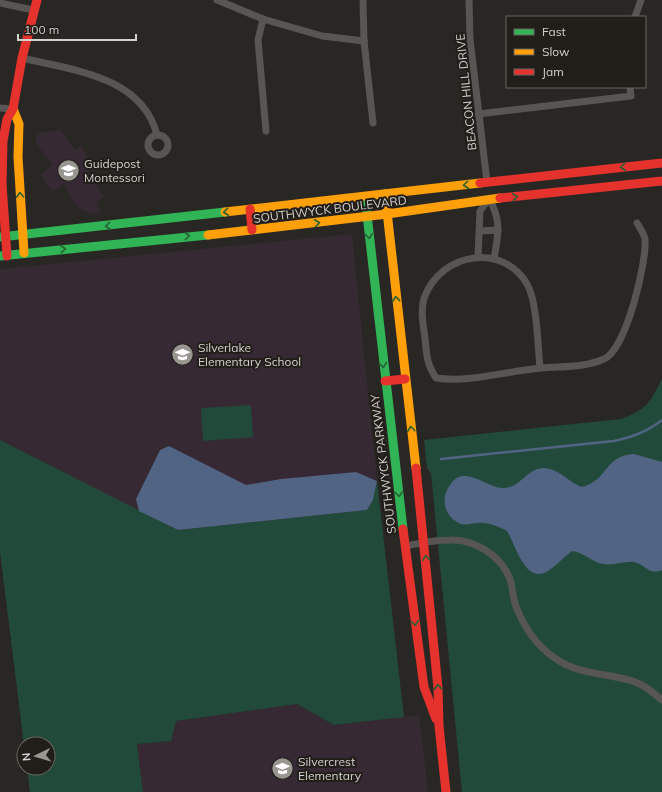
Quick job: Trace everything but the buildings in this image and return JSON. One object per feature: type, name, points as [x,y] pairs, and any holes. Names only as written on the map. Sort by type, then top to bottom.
[{"type":"street","points":[[4,256],[2,184],[3,141],[7,119],[13,109],[22,58],[33,10],[37,0]]},
{"type":"street","points":[[217,0],[263,19],[322,36],[364,41]]},
{"type":"street","points":[[363,0],[364,41],[373,123]]},
{"type":"street","name":"BEACON HILL DRIVE","points":[[469,0],[470,39],[487,182]]},
{"type":"street","points":[[635,16],[641,0]]},
{"type":"street","points":[[0,3],[33,10]]},
{"type":"street","points":[[263,19],[258,40],[266,131]]},
{"type":"street","points":[[22,58],[83,73],[125,89],[146,108],[153,120],[157,134]]},
{"type":"street","points":[[478,114],[631,96],[630,88]]},
{"type":"street","points":[[0,108],[13,109]]},
{"type":"street","points":[[13,109],[18,124],[24,253]]},
{"type":"street","name":"SOUTHWYCK BOULEVARD","points":[[4,256],[148,230],[250,209],[662,163]]},
{"type":"street","name":"SOUTHWYCK BOULEVARD","points":[[3,236],[148,230],[252,230],[367,217],[489,199],[662,181]]},
{"type":"street","points":[[487,182],[489,199],[497,211],[498,230],[494,259]]},
{"type":"street","name":"SOUTHWYCK PARKWAY","points":[[385,194],[424,543],[446,792]]},
{"type":"street","name":"SOUTHWYCK PARKWAY","points":[[365,197],[385,381],[424,686],[439,726]]},
{"type":"street","points":[[478,257],[480,211],[489,199]]},
{"type":"street","points":[[250,209],[252,230]]},
{"type":"street","points":[[540,368],[533,302],[528,284],[512,268],[494,259],[478,257],[456,261],[436,277],[425,297],[422,318],[428,365],[436,378],[451,380],[540,368],[580,366],[605,359],[618,343],[635,302],[644,257],[645,238],[638,223]]},
{"type":"street","points":[[480,231],[498,230]]},
{"type":"street","points":[[385,381],[405,379]]},
{"type":"street","points":[[405,546],[450,540],[464,541],[487,551],[505,569],[510,581],[516,607],[530,633],[539,645],[561,662],[572,667],[633,681],[647,687],[662,700]]},
{"type":"shaded area","name":"Guidepost Montessori","points":[[60,129],[75,150],[81,146],[94,168],[88,172],[104,197],[95,203],[98,204],[100,212],[92,215],[76,206],[64,184],[52,192],[41,174],[53,164],[36,144],[36,138],[38,134],[44,131],[49,132]]},
{"type":"shaded area","name":"Silverlake Elementary School","points":[[352,234],[377,481],[356,472],[281,479],[246,486],[169,446],[160,450],[136,499],[139,511],[0,440],[0,269]]},
{"type":"shaded area","name":"Silvercrest Elementary","points":[[297,704],[334,725],[419,715],[428,792],[143,792],[137,744],[171,741],[176,721]]},
{"type":"green space","points":[[662,379],[662,792],[462,792],[431,473],[427,468],[424,440],[621,419],[642,409],[654,394]]},
{"type":"green space","points":[[251,405],[253,437],[203,441],[201,408]]},
{"type":"green space","points":[[0,440],[178,530],[367,510],[373,500],[377,481],[404,717],[334,725],[297,704],[176,721],[171,741],[137,744],[143,792],[30,792],[28,776],[56,776],[56,736],[23,736],[0,552]]},
{"type":"water","points":[[169,446],[246,485],[281,479],[356,472],[377,481],[373,500],[367,510],[178,530],[139,511],[136,499],[160,450]]},
{"type":"water","points":[[634,454],[662,462],[662,570],[654,572],[650,571],[634,562],[603,564],[580,553],[572,551],[548,571],[540,574],[533,573],[522,562],[507,531],[486,523],[465,525],[455,521],[448,513],[445,506],[445,495],[448,488],[456,479],[462,476],[469,476],[498,488],[505,488],[511,487],[533,471],[544,468],[559,473],[582,487],[591,484],[611,463],[617,459]]},
{"type":"waterway","points":[[441,459],[614,441],[639,434],[662,420]]},
{"type":"traffic: fast","points":[[365,197],[403,529]]},
{"type":"traffic: fast","points":[[0,237],[225,212]]},
{"type":"traffic: fast","points":[[0,256],[208,235]]},
{"type":"traffic: slow","points":[[13,109],[19,124],[18,157],[24,253]]},
{"type":"traffic: slow","points":[[225,212],[480,183]]},
{"type":"traffic: slow","points":[[385,194],[416,468]]},
{"type":"traffic: slow","points":[[208,235],[387,214],[500,198]]},
{"type":"traffic: jam","points":[[7,256],[2,184],[3,141],[7,119],[13,109],[22,58],[37,0]]},
{"type":"traffic: jam","points":[[480,183],[662,163]]},
{"type":"traffic: jam","points":[[500,198],[662,181]]},
{"type":"traffic: jam","points":[[250,209],[252,230]]},
{"type":"traffic: jam","points":[[385,381],[405,379]]},
{"type":"traffic: jam","points":[[416,468],[438,688],[439,726],[446,792]]},
{"type":"traffic: jam","points":[[403,529],[424,687],[436,719]]},
{"type":"place","name":"Guidepost Montessori","points":[[68,170]]},
{"type":"place","name":"Silverlake Elementary School","points":[[182,354]]},
{"type":"place","name":"Silvercrest Elementary","points":[[283,768]]}]
